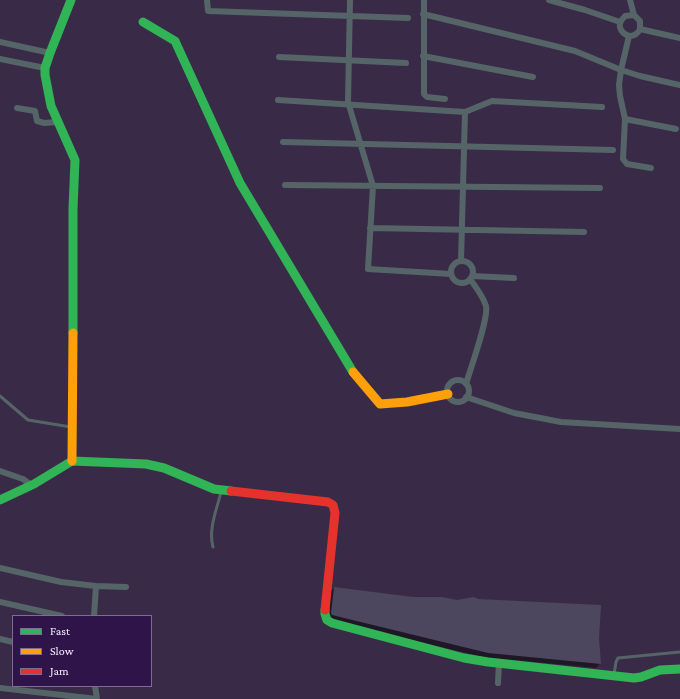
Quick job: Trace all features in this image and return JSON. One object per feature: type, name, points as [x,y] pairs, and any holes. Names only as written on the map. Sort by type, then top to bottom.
[{"type":"street","points":[[71,0],[50,52],[45,68],[45,75],[51,106],[75,160],[73,209],[72,461]]},
{"type":"street","points":[[207,0],[208,11],[408,18]]},
{"type":"street","points":[[350,0],[349,104],[373,186],[368,269],[451,274]]},
{"type":"street","points":[[424,0],[424,94],[427,97],[445,99]]},
{"type":"street","points":[[548,0],[586,10],[620,22]]},
{"type":"street","points":[[630,0],[634,15],[640,21],[640,29],[636,34],[629,36],[623,34],[620,28],[620,22],[626,16],[634,15]]},
{"type":"street","points":[[423,14],[575,51],[620,70],[680,85]]},
{"type":"street","points":[[143,22],[175,41],[240,183],[356,377],[380,404],[407,402],[448,394]]},
{"type":"street","points":[[640,29],[680,38]]},
{"type":"street","points":[[629,36],[620,70],[619,85],[625,119],[623,158],[624,162],[627,164],[651,168]]},
{"type":"street","points":[[0,42],[50,52]]},
{"type":"street","points":[[423,56],[534,77]]},
{"type":"street","points":[[279,57],[406,63]]},
{"type":"street","points":[[0,59],[45,68]]},
{"type":"street","points":[[278,100],[465,112],[492,101],[602,107]]},
{"type":"street","points":[[17,108],[35,112],[37,121],[57,122]]},
{"type":"street","points":[[461,261],[465,112]]},
{"type":"street","points":[[625,119],[676,129]]},
{"type":"street","points":[[283,142],[613,150]]},
{"type":"street","points":[[285,185],[600,188]]},
{"type":"street","points":[[370,228],[584,232]]},
{"type":"street","points":[[466,384],[460,381],[453,382],[448,387],[449,398],[454,402],[461,402],[466,397],[468,391],[466,384],[486,319],[487,307],[471,277],[473,269],[471,266],[465,261],[454,263],[451,274],[452,277],[458,282],[464,282],[471,277],[514,278]]},
{"type":"street","points":[[466,397],[514,413],[561,422],[680,429]]},
{"type":"street","points":[[0,500],[31,485],[72,461],[150,465],[164,468],[207,486],[221,490],[328,502],[333,505],[335,513],[325,614],[327,620],[332,623],[464,658],[499,663],[634,678],[641,678],[660,670],[680,669]]},
{"type":"street","points":[[0,470],[23,479],[31,485]]},
{"type":"street","points":[[0,568],[61,582],[96,586],[126,587]]},
{"type":"street","points":[[94,615],[96,586]]},
{"type":"street","points":[[0,602],[58,615]]},
{"type":"street","points":[[0,640],[12,642]]},
{"type":"street","points":[[498,683],[499,663]]},
{"type":"street","points":[[0,688],[97,699],[95,687]]},
{"type":"lane","points":[[0,396],[28,420],[72,427]]},
{"type":"lane","points":[[213,547],[211,542],[212,528],[221,490]]},
{"type":"lane","points":[[614,676],[618,658],[680,652]]},
{"type":"building","points":[[334,587],[413,597],[442,597],[457,600],[474,597],[478,599],[601,605],[599,638],[601,664],[488,653],[332,615]]},
{"type":"traffic: fast","points":[[71,0],[50,53],[45,68],[45,75],[51,106],[75,160],[73,209],[73,333]]},
{"type":"traffic: fast","points":[[143,22],[175,41],[240,183],[353,372]]},
{"type":"traffic: fast","points":[[0,500],[34,484],[72,461],[146,464],[164,468],[214,489],[231,491]]},
{"type":"traffic: fast","points":[[325,610],[327,620],[332,623],[464,658],[488,662],[634,678],[660,670],[680,669]]},
{"type":"traffic: slow","points":[[72,461],[73,333]]},
{"type":"traffic: slow","points":[[353,372],[380,404],[407,402],[448,394]]},
{"type":"traffic: jam","points":[[231,491],[328,502],[333,505],[335,513],[325,610]]}]
